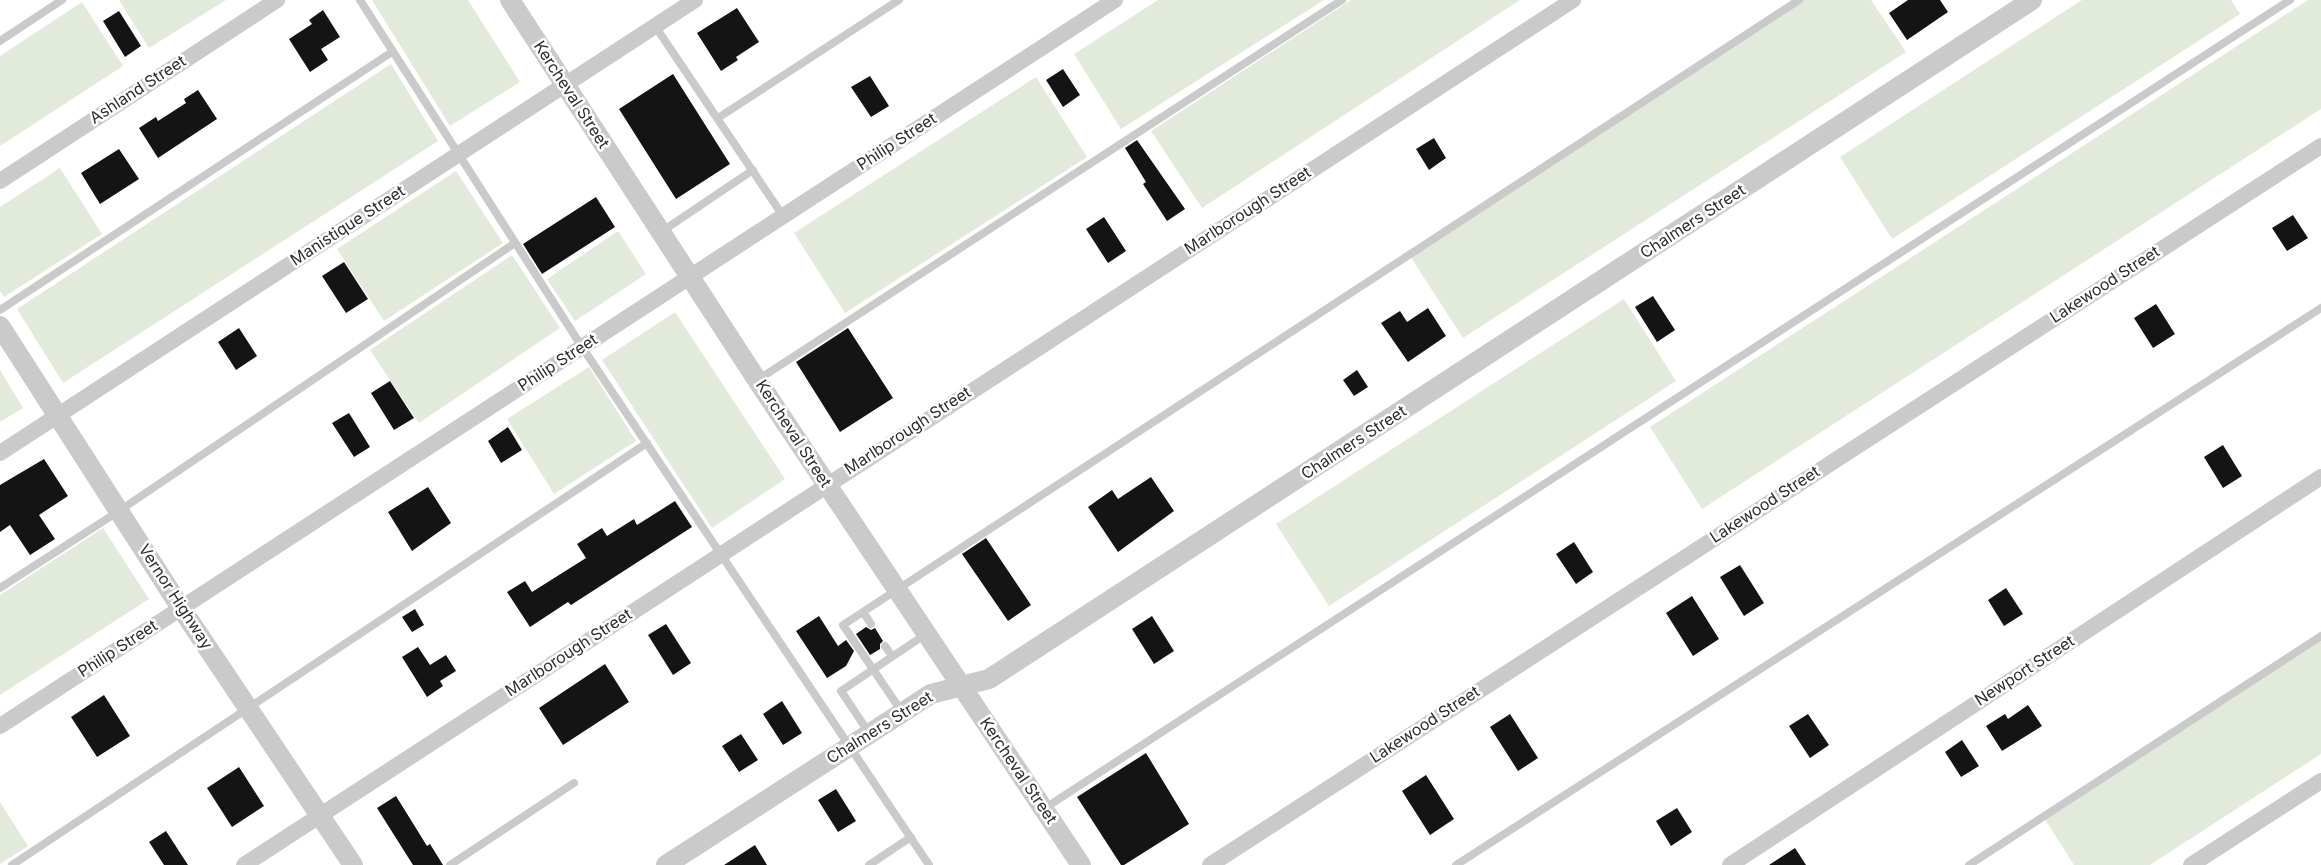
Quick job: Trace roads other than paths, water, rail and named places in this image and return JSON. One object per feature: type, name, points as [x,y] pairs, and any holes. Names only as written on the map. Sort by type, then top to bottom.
[{"type":"street","name":"Ashland Street","points":[[0,181],[277,0]]},
{"type":"street","name":"Kercheval Street","points":[[510,0],[826,484],[1081,865]]},
{"type":"street","name":"Philip Street","points":[[0,726],[1115,0]]},
{"type":"street","name":"Marlborough Street","points":[[244,865],[826,484],[1574,0]]},
{"type":"street","name":"Chalmers Street","points":[[666,865],[931,694],[989,680],[2032,0]]},
{"type":"street","name":"Manistique Street","points":[[0,453],[655,26],[685,3]]},
{"type":"street","name":"Lakewood Street","points":[[1219,863],[2321,146]]},
{"type":"street","name":"Vernor Highway","points":[[0,326],[181,608],[353,865]]},
{"type":"street","name":"Newport Street","points":[[1730,865],[2321,477]]},
{"type":"street","points":[[2191,865],[2321,781]]},
{"type":"lane","points":[[0,40],[62,0]]},
{"type":"lane","points":[[360,0],[582,347],[930,865]]},
{"type":"lane","points":[[718,118],[899,0]]},
{"type":"lane","points":[[758,380],[1342,0]]},
{"type":"lane","points":[[902,712],[843,625],[1799,0]]},
{"type":"lane","points":[[1044,809],[2290,0]]},
{"type":"lane","points":[[655,26],[783,216]]},
{"type":"lane","points":[[0,310],[392,52]]},
{"type":"lane","points":[[661,233],[753,170]]},
{"type":"lane","points":[[0,588],[119,512],[515,243]]},
{"type":"lane","points":[[1456,865],[2321,308]]},
{"type":"lane","points":[[12,865],[647,443]]},
{"type":"lane","points":[[863,612],[871,624]]},
{"type":"lane","points":[[869,734],[841,691],[926,634]]},
{"type":"lane","points":[[1969,865],[2321,636]]},
{"type":"lane","points":[[885,646],[892,656]]},
{"type":"lane","points":[[450,865],[574,783]]},
{"type":"lane","points":[[869,865],[911,837]]}]
